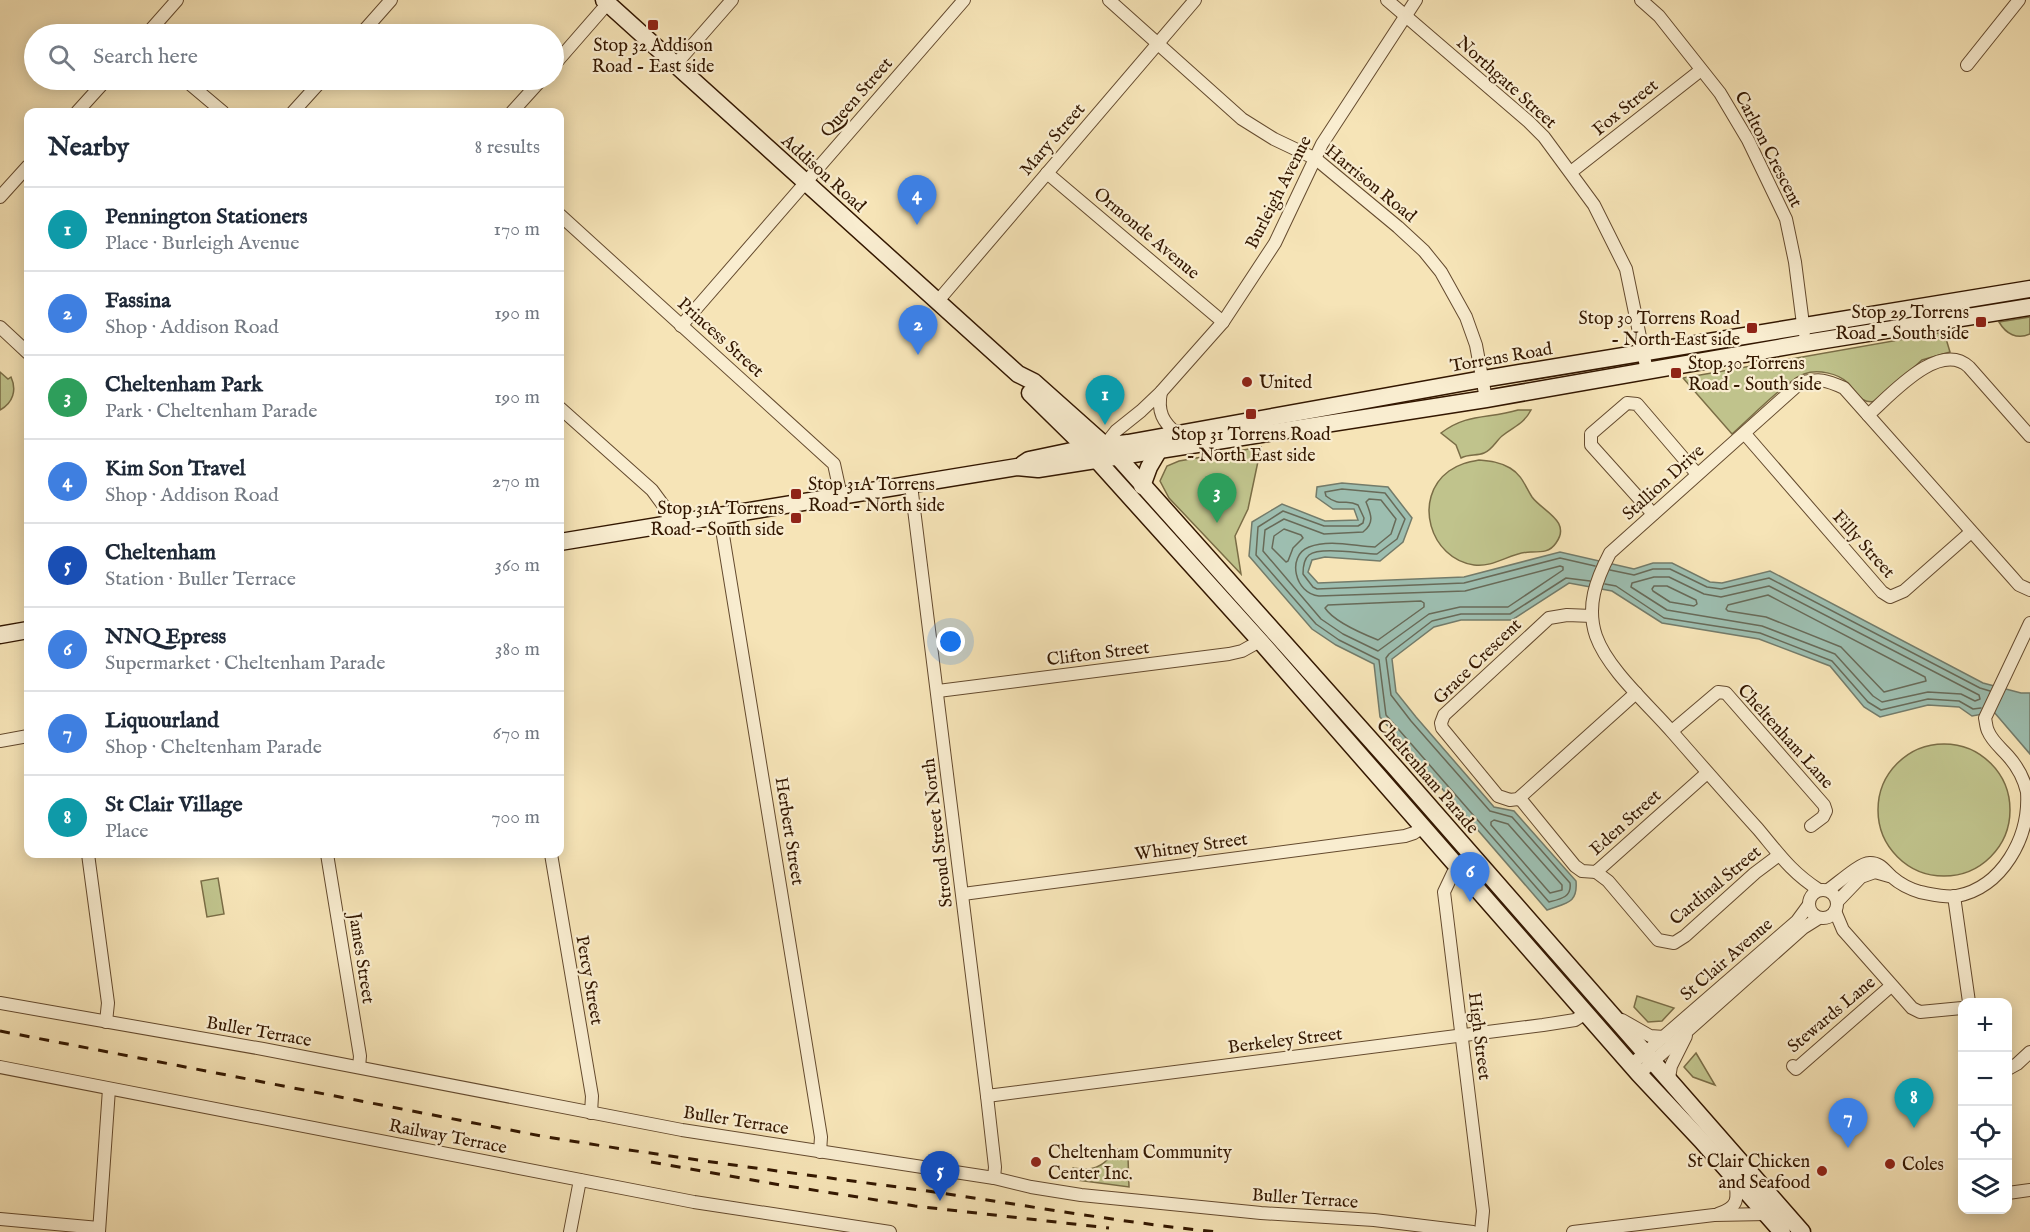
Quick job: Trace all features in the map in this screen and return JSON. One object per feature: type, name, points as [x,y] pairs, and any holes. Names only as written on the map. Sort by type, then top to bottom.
[{"type":"main road","name":"Addison Road","points":[[606,2],[937,302],[1018,374],[1034,382],[1111,451]]},
{"type":"main road","name":"Torrens Road","points":[[1111,451],[1159,450],[1486,399],[1647,371],[1805,335],[2030,289]]},
{"type":"main road","name":"Torrens Road","points":[[564,541],[1017,467],[1038,469],[1090,454],[1177,435],[1483,379],[1643,353],[2030,307]]},
{"type":"main road","name":"Addison Road","points":[[1018,374],[1027,389],[1090,454]]},
{"type":"main road","points":[[1384,397],[1392,399],[1394,404],[1392,414]]},
{"type":"main road","points":[[1142,486],[1159,450]]},
{"type":"main road","name":"Cheltenham Parade","points":[[1111,451],[1472,855],[1802,1232]]},
{"type":"main road","name":"Cheltenham Parade","points":[[1090,454],[1260,641],[1635,1070],[1782,1232]]},
{"type":"main road","points":[[0,635],[24,631]]},
{"type":"street","points":[[156,24],[177,0]]},
{"type":"street","points":[[370,24],[391,0]]},
{"type":"street","points":[[676,64],[732,0]]},
{"type":"street","name":"Queen Street","points":[[681,326],[964,0]]},
{"type":"street","name":"Harrison Road","points":[[1109,0],[1242,119],[1274,139],[1316,159],[1424,251],[1441,272],[1466,317],[1476,345],[1486,399]]},
{"type":"street","name":"Mary Street","points":[[937,302],[1195,0]]},
{"type":"street","name":"Northgate Street","points":[[1387,0],[1529,122],[1544,137],[1571,172],[1594,205],[1626,269],[1647,371]]},
{"type":"street","name":"Burleigh Avenue","points":[[1111,451],[1116,431],[1161,392],[1223,322],[1275,243],[1322,144],[1416,0]]},
{"type":"street","name":"Carlton Crescent","points":[[1641,0],[1659,16],[1733,112],[1781,206],[1792,246],[1805,335]]},
{"type":"street","points":[[1967,65],[2019,0]]},
{"type":"street","points":[[564,53],[606,2]]},
{"type":"street","name":"Fox Street","points":[[1571,172],[1701,70]]},
{"type":"street","points":[[80,108],[97,90]]},
{"type":"street","points":[[196,90],[218,108]]},
{"type":"street","points":[[296,108],[312,90]]},
{"type":"street","points":[[516,108],[532,90]]},
{"type":"street","points":[[0,197],[24,170]]},
{"type":"street","name":"Ormonde Avenue","points":[[1047,173],[1223,322]]},
{"type":"street","name":"Princess Street","points":[[564,219],[834,464],[842,496]]},
{"type":"street","points":[[0,327],[24,348]]},
{"type":"street","points":[[1868,416],[1924,367],[1940,360],[1958,360],[1965,363],[2030,436]]},
{"type":"street","name":"Stallion Drive","points":[[1823,890],[1799,877],[1636,693],[1609,659],[1597,638],[1591,605],[1599,576],[1610,554],[1800,383],[1826,380],[1844,388],[2019,585],[2030,590]]},
{"type":"street","points":[[1161,392],[1159,412],[1166,424],[1177,435]]},
{"type":"street","points":[[1653,514],[1591,445],[1591,434],[1627,403],[1637,404],[1697,474]]},
{"type":"street","points":[[564,412],[652,490],[666,509],[670,525]]},
{"type":"street","name":"Filly Street","points":[[1744,434],[1882,592],[1890,597],[1904,591],[1971,532]]},
{"type":"street","name":"Stroud Street North","points":[[911,485],[963,894],[995,1167],[994,1178]]},
{"type":"street","name":"Herbert Street","points":[[720,517],[821,1137],[820,1152]]},
{"type":"street","name":"Grace Crescent","points":[[1518,799],[1510,800],[1498,796],[1442,728],[1444,715],[1549,618],[1567,615],[1592,616]]},
{"type":"street","points":[[1958,1008],[1920,1012],[1912,1008],[1843,930],[1811,913],[1809,902],[1812,894],[1823,890],[1865,864],[1876,864],[1906,887],[1920,892],[1954,896],[1980,888],[2009,863],[2019,848],[2026,828],[2029,794],[2021,775],[1993,741],[1985,718],[2030,623]]},
{"type":"street","name":"Clifton Street","points":[[938,691],[1229,654],[1242,651],[1260,641]]},
{"type":"street","name":"Cheltenham Lane","points":[[1672,731],[1718,692],[1726,693],[1824,804],[1826,811],[1823,817],[1811,826]]},
{"type":"street","points":[[1518,799],[1636,693]]},
{"type":"street","points":[[0,741],[24,737]]},
{"type":"street","name":"Eden Street","points":[[1518,799],[1575,866],[1582,871],[1596,872],[1707,773]]},
{"type":"street","name":"Whitney Street","points":[[963,894],[1405,836],[1423,827]]},
{"type":"street","name":"High Street","points":[[1472,855],[1448,880],[1444,892],[1483,1212],[1481,1232]]},
{"type":"street","name":"Cardinal Street","points":[[1596,872],[1608,881],[1658,940],[1674,943],[1779,855]]},
{"type":"street","points":[[89,858],[108,1003],[106,1022]]},
{"type":"street","name":"James Street","points":[[328,858],[360,1056],[359,1067]]},
{"type":"street","name":"Percy Street","points":[[552,858],[592,1096],[591,1113]]},
{"type":"street","points":[[1821,918],[1830,916],[1852,885],[1869,874],[1875,872],[1893,878]]},
{"type":"street","name":"Stallion Drive","points":[[1799,877],[1809,902]]},
{"type":"street","points":[[1823,890],[1834,895],[1843,930]]},
{"type":"street","points":[[1954,896],[1968,998]]},
{"type":"street","name":"St Clair Avenue","points":[[1650,1057],[1664,1037],[1801,917],[1809,902]]},
{"type":"street","name":"St Clair Avenue","points":[[1635,1070],[1691,1027],[1803,928],[1821,918]]},
{"type":"street","name":"Stewards Lane","points":[[1793,1066],[1796,1069],[1891,986]]},
{"type":"street","name":"Buller Terrace","points":[[0,1003],[359,1067],[682,1130],[994,1178],[1081,1195],[1261,1213],[1374,1220],[1473,1232]]},
{"type":"street","points":[[1609,1011],[1650,1036],[1664,1037]]},
{"type":"street","name":"Berkeley Street","points":[[987,1096],[1461,1036],[1575,1020],[1586,1012]]},
{"type":"street","name":"St Clair Avenue","points":[[1668,1078],[1671,1066],[1691,1027]]},
{"type":"street","points":[[2012,1066],[2030,1052]]},
{"type":"street","name":"Railway Terrace","points":[[0,1067],[694,1202],[890,1232]]},
{"type":"street","points":[[0,1219],[99,1230],[109,1089]]},
{"type":"street","points":[[1714,1215],[1730,1210],[1734,1204],[1737,1195],[1734,1178]]},
{"type":"street","points":[[570,1232],[580,1180]]},
{"type":"street","points":[[2012,1192],[2030,1190]]},
{"type":"street","points":[[1573,1232],[1714,1215],[1767,1214]]},
{"type":"green space","points":[[2030,317],[2030,334],[2025,336],[2012,335],[1999,322]]},
{"type":"green space","points":[[1944,332],[1950,352],[1922,360],[1877,401],[1863,400],[1848,383],[1833,374],[1821,372],[1804,374],[1787,384],[1732,434],[1683,378]]},
{"type":"green space","points":[[0,372],[8,379],[11,377],[14,391],[11,400],[0,410]]},
{"type":"green space","points":[[1518,410],[1531,410],[1487,452],[1481,454],[1461,458],[1456,445],[1441,433],[1469,419]]},
{"type":"green space","points":[[1261,447],[1248,509],[1235,536],[1241,574],[1169,498],[1160,481],[1167,466],[1179,461]]},
{"type":"green space","points":[[1479,460],[1499,463],[1514,471],[1532,497],[1554,517],[1560,528],[1560,535],[1551,548],[1542,552],[1525,552],[1482,565],[1459,560],[1446,552],[1431,526],[1429,511],[1431,496],[1438,483],[1449,471]]},
{"type":"green space","points":[[1944,744],[1969,749],[1991,763],[2005,785],[2010,810],[2005,835],[1991,857],[1969,871],[1944,876],[1919,871],[1897,857],[1883,835],[1878,810],[1883,785],[1897,763],[1919,749]]},
{"type":"green space","points":[[218,878],[224,914],[207,917],[201,881]]},
{"type":"green space","points":[[1637,996],[1674,1008],[1662,1021],[1648,1022],[1634,1007]]},
{"type":"green space","points":[[1696,1053],[1715,1085],[1693,1077],[1684,1067]]},
{"type":"green space","points":[[1117,1149],[1125,1150],[1128,1157],[1129,1187],[1077,1180],[1072,1171],[1073,1168],[1096,1167],[1108,1159],[1107,1152]]},
{"type":"water","points":[[1342,483],[1388,487],[1412,518],[1403,542],[1380,561],[1325,557],[1312,560],[1308,572],[1318,583],[1464,577],[1560,552],[1634,569],[1653,563],[1672,563],[1710,582],[1722,583],[1770,571],[1983,683],[2021,693],[2030,693],[2030,754],[1994,712],[1972,716],[1959,707],[1928,705],[1880,717],[1864,707],[1830,666],[1759,639],[1662,623],[1612,591],[1569,583],[1512,620],[1461,620],[1434,627],[1392,659],[1396,692],[1494,807],[1514,811],[1576,881],[1575,894],[1569,902],[1547,910],[1380,717],[1374,664],[1336,645],[1312,629],[1249,556],[1252,522],[1282,504],[1325,521],[1358,520],[1354,509],[1333,509],[1316,497],[1317,487]]},
{"type":"railway","points":[[0,1031],[541,1136],[1105,1218],[1217,1232]]},
{"type":"railway","points":[[651,1162],[915,1206],[1109,1228]]},
{"type":"place","name":"Stop 32 Addison Road - East side","points":[[653,25]]},
{"type":"place","name":"Kim Son Travel","points":[[917,225]]},
{"type":"place","name":"Stop 29 Torrens Road - South side","points":[[1981,322]]},
{"type":"place","name":"Stop 30 Torrens Road - North East side","points":[[1752,328]]},
{"type":"place","name":"Fassina","points":[[918,355]]},
{"type":"place","name":"Stop 30 Torrens Road - South side","points":[[1676,373]]},
{"type":"place","name":"United","points":[[1247,382]]},
{"type":"place","name":"Stop 31 Torrens Road - North East side","points":[[1251,414]]},
{"type":"place","name":"Pennington Stationers","points":[[1105,425]]},
{"type":"place","name":"Stop 31A Torrens Road - North side","points":[[796,494]]},
{"type":"place","name":"Stop 31A Torrens Road - South side","points":[[796,518]]},
{"type":"place","name":"Cheltenham Park","points":[[1217,523]]},
{"type":"place","name":"NNQ Epress","points":[[1470,902]]},
{"type":"place","name":"St Clair Village","points":[[1914,1128]]},
{"type":"place","name":"Liquourland","points":[[1848,1148]]},
{"type":"place","name":"Cheltenham Community Center Inc.","points":[[1036,1162]]},
{"type":"place","name":"Coles","points":[[1890,1164]]},
{"type":"place","name":"St Clair Chicken and Seafood","points":[[1822,1171]]},
{"type":"place","name":"Cheltenham","points":[[940,1201]]}]
